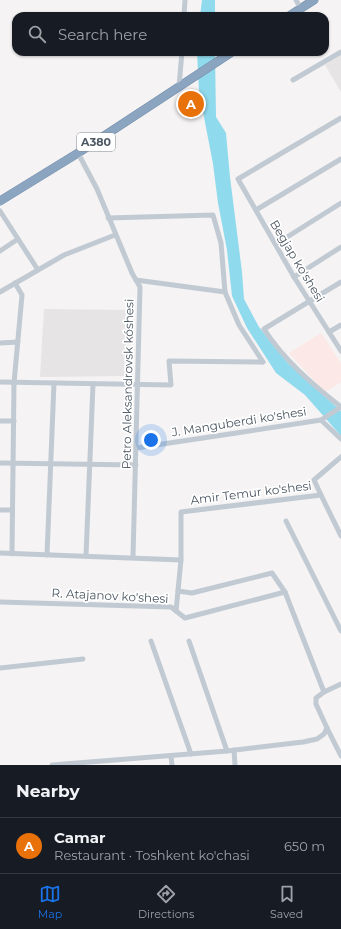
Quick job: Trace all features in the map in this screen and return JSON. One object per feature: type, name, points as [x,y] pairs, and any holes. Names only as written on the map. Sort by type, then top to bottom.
[{"type":"highway","points":[[296,12],[314,0]]},
{"type":"highway","name":"A380","points":[[0,201],[78,154],[225,56]]},
{"type":"street","points":[[184,12],[185,0]]},
{"type":"street","points":[[296,0],[301,9]]},
{"type":"street","points":[[293,80],[341,52]]},
{"type":"street","points":[[179,86],[182,56]]},
{"type":"street","name":"Begjap ko'shesi","points":[[341,118],[238,179],[294,277],[341,351]]},
{"type":"street","name":"Petro Aleksandrovsk kóshesi","points":[[78,154],[97,189],[115,234],[140,287],[133,558]]},
{"type":"street","points":[[256,210],[341,159]]},
{"type":"street","points":[[276,244],[341,203]]},
{"type":"street","points":[[0,210],[38,270]]},
{"type":"street","points":[[0,382],[171,385],[169,361],[263,362],[239,325],[225,292],[220,243],[213,215],[108,218]]},
{"type":"street","points":[[0,292],[64,255],[115,234]]},
{"type":"street","points":[[0,251],[18,239]]},
{"type":"street","points":[[294,277],[341,247]]},
{"type":"street","points":[[136,280],[225,292]]},
{"type":"street","points":[[341,282],[264,330],[287,358],[319,390],[340,407],[322,419],[341,439]]},
{"type":"street","points":[[12,554],[14,382],[22,295],[16,283]]},
{"type":"street","points":[[329,332],[341,325]]},
{"type":"street","points":[[0,343],[18,342]]},
{"type":"street","points":[[48,555],[54,383]]},
{"type":"street","points":[[86,556],[93,384]]},
{"type":"street","name":"J. Manguberdi ko'shesi","points":[[136,448],[322,419]]},
{"type":"street","points":[[0,421],[14,421]]},
{"type":"street","name":"Amir Temur ko'shesi","points":[[181,560],[181,512],[320,494],[314,480],[341,457]]},
{"type":"street","points":[[0,463],[136,465]]},
{"type":"street","points":[[320,494],[341,536]]},
{"type":"street","points":[[0,510],[12,510]]},
{"type":"street","points":[[286,521],[341,631]]},
{"type":"street","points":[[0,553],[181,560],[176,611]]},
{"type":"street","points":[[178,591],[192,593],[272,573],[285,592],[324,692]]},
{"type":"street","name":"R. Atajanov ko'shesi","points":[[0,602],[171,606],[184,618],[285,592]]},
{"type":"street","points":[[151,641],[191,754]]},
{"type":"street","points":[[189,641],[227,751]]},
{"type":"street","points":[[0,668],[83,659]]},
{"type":"street","points":[[341,684],[324,692],[316,698],[316,704],[341,756]]},
{"type":"street","points":[[52,765],[133,762],[171,756],[303,742],[317,739],[324,734],[327,728]]},
{"type":"street","points":[[234,750],[235,765]]},
{"type":"street","points":[[171,756],[172,765]]},
{"type":"shaded area","points":[[341,55],[341,92],[325,65]]},
{"type":"shaded area","points":[[44,309],[126,310],[125,376],[40,377]]},
{"type":"shaded area","points":[[321,333],[341,363],[341,382],[325,392],[289,353]]},
{"type":"water","points":[[202,0],[215,0],[215,12],[200,12]]},
{"type":"water","points":[[197,56],[215,56],[216,117],[226,133],[244,299],[259,327],[288,363],[341,411],[341,436],[305,395],[276,373],[247,328],[232,296],[227,250],[199,91]]},
{"type":"place","name":"Camar","points":[[191,104]]}]
